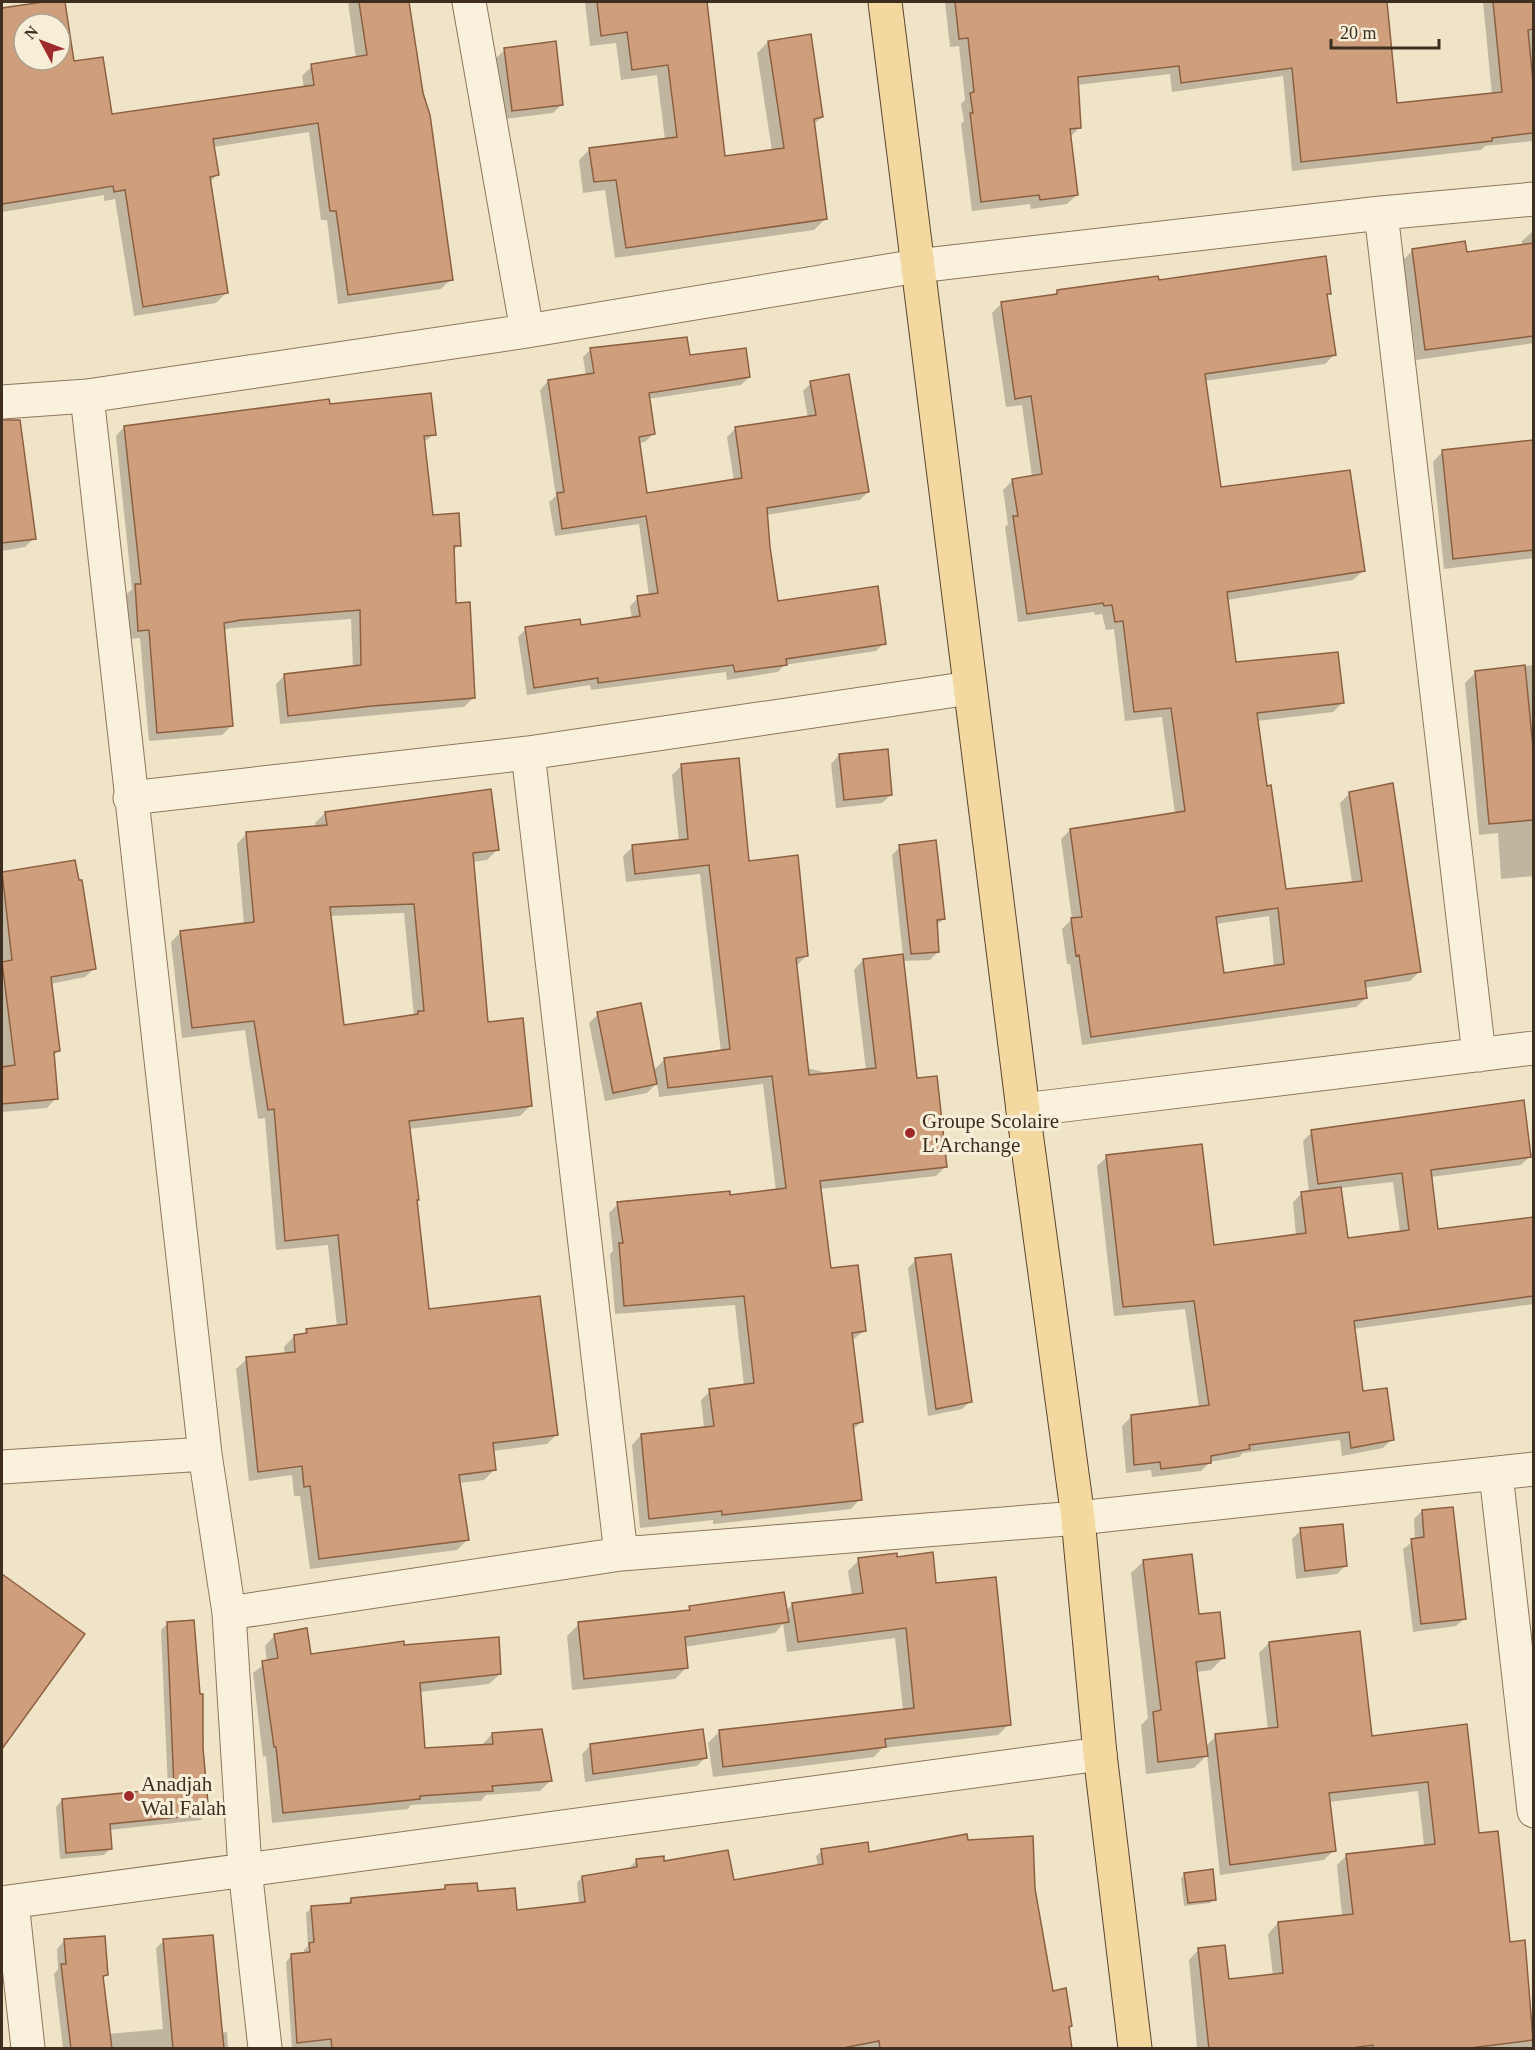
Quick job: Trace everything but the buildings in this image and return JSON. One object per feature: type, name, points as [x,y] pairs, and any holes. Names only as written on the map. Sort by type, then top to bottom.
[{"type":"main road","points":[[885,2],[1023,1110],[1078,1518],[1100,1754],[1135,2049]]},
{"type":"street","points":[[469,2],[527,331]]},
{"type":"street","points":[[2,402],[87,396],[527,331],[917,266],[1381,213],[1533,199]]},
{"type":"street","points":[[1381,213],[1479,1054]]},
{"type":"street","points":[[87,396],[130,798],[205,1454],[229,1613],[245,1869],[265,2049]]},
{"type":"street","points":[[130,798],[528,753],[970,687]]},
{"type":"street","points":[[528,753],[621,1554]]},
{"type":"street","points":[[1023,1110],[1533,1048]]},
{"type":"street","points":[[2,1467],[205,1454]]},
{"type":"street","points":[[229,1613],[621,1554],[1078,1518],[1533,1469]]},
{"type":"street","points":[[1496,1474],[1533,1811]]},
{"type":"street","points":[[28,2049],[7,1903],[1100,1754]]},
{"type":"place","name":"Groupe Scolaire L'Archange","points":[[910,1133]]},
{"type":"place","name":"Anadjah Wal Falah","points":[[129,1796]]}]
